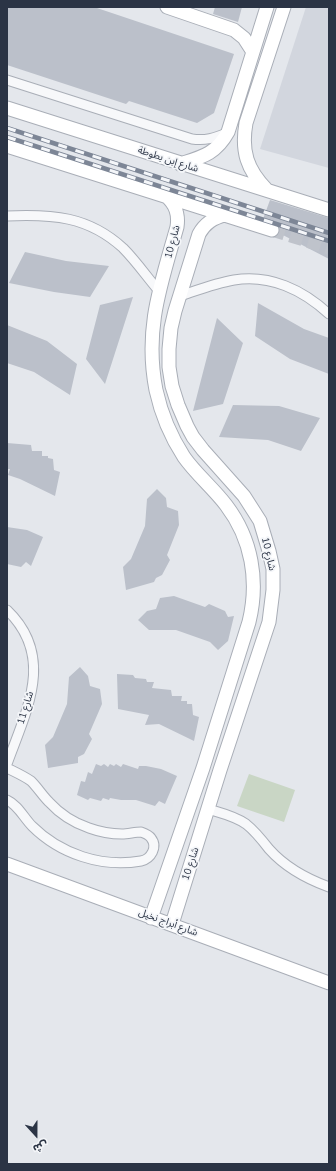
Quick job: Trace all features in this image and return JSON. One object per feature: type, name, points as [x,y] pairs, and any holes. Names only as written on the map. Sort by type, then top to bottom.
[{"type":"street","points":[[167,7],[234,30],[244,38],[253,52]]},
{"type":"street","points":[[180,164],[210,153],[218,147],[228,132],[267,7]]},
{"type":"street","points":[[268,191],[251,171],[246,160],[244,135],[246,123],[284,7]]},
{"type":"street","points":[[7,80],[192,139],[202,141],[228,132]]},
{"type":"street","name":"شارع إبن بطوطة","points":[[7,108],[329,210]]},
{"type":"street","points":[[7,146],[272,230]]},
{"type":"street","name":"شارع 10","points":[[151,918],[192,802],[249,622],[254,592],[250,557],[245,540],[237,522],[226,505],[199,476],[184,457],[163,414],[157,391],[151,343],[153,324],[159,291],[178,227],[175,206],[166,196]]},
{"type":"street","points":[[7,216],[47,215],[68,219],[88,226],[106,236],[123,249],[159,291]]},
{"type":"street","name":"شارع 10","points":[[172,924],[269,622],[273,590],[273,569],[260,521],[244,496],[203,450],[186,426],[172,386],[169,367],[169,349],[173,322],[199,234],[202,228],[212,219],[225,215]]},
{"type":"street","points":[[182,290],[198,291],[223,282],[258,279],[293,288],[308,297],[329,314]]},
{"type":"street","points":[[151,343],[161,344],[169,349]]},
{"type":"street","name":"شارع 11","points":[[7,610],[22,628],[33,658],[34,673],[32,693],[7,764]]},
{"type":"street","points":[[7,768],[30,780],[43,793],[48,802],[75,822],[90,829],[106,833],[123,834],[140,832],[146,834],[151,838],[154,849],[147,859],[117,863],[94,860],[71,853],[50,841],[31,826],[16,806],[7,800]]},
{"type":"street","points":[[192,802],[190,816],[192,824],[197,827],[204,822]]},
{"type":"street","points":[[208,809],[245,823],[292,869],[305,877],[329,887]]},
{"type":"street","name":"شارع أبراج نخيل","points":[[7,864],[329,983]]},
{"type":"shaded area","points":[[306,7],[329,7],[329,168],[260,149]]},
{"type":"green space","points":[[249,774],[295,790],[284,822],[237,806]]},
{"type":"building","points":[[7,7],[94,7],[234,54],[214,113],[197,123],[129,101],[126,104],[7,65]]},
{"type":"building","points":[[215,7],[242,7],[238,22],[213,14]]},
{"type":"building","points":[[270,200],[329,218],[329,259],[279,233],[280,229],[278,224],[263,219]]},
{"type":"building","points":[[25,252],[66,261],[109,266],[90,297],[54,292],[9,283]]},
{"type":"building","points":[[133,297],[105,384],[86,359],[100,305]]},
{"type":"building","points":[[258,303],[304,329],[329,338],[329,374],[290,359],[255,336]]},
{"type":"building","points":[[217,318],[243,343],[223,404],[193,411]]},
{"type":"building","points":[[7,325],[47,341],[77,364],[70,395],[34,372],[7,363]]},
{"type":"building","points":[[233,405],[279,406],[320,418],[301,451],[268,440],[219,437]]},
{"type":"building","points":[[7,443],[31,445],[32,451],[42,451],[42,456],[48,456],[48,458],[53,459],[54,470],[60,472],[55,496],[20,479],[8,475],[10,469],[7,469]]},
{"type":"building","points":[[157,489],[166,498],[167,507],[178,511],[179,525],[167,555],[170,560],[162,575],[156,578],[154,582],[126,590],[123,567],[131,559],[145,526],[147,499]]},
{"type":"building","points":[[7,527],[27,530],[43,537],[31,566],[26,562],[21,567],[7,564]]},
{"type":"building","points":[[174,596],[205,607],[209,604],[225,611],[228,617],[234,616],[228,641],[218,650],[210,642],[176,630],[149,630],[138,620],[147,611],[156,609],[160,598]]},
{"type":"building","points":[[80,667],[88,676],[90,686],[100,689],[102,704],[89,734],[92,739],[84,754],[78,757],[78,763],[48,768],[45,745],[53,737],[67,704],[69,677]]},
{"type":"building","points":[[117,674],[133,675],[135,678],[146,679],[147,682],[154,682],[152,688],[171,690],[172,696],[182,696],[181,701],[187,701],[187,704],[192,704],[193,715],[199,717],[194,741],[159,724],[145,725],[149,715],[118,709]]},
{"type":"building","points":[[96,764],[101,766],[104,764],[108,767],[110,764],[114,766],[116,764],[121,767],[123,764],[138,769],[139,766],[146,766],[161,769],[177,776],[165,804],[159,801],[155,806],[136,800],[110,798],[109,800],[103,798],[101,801],[90,798],[88,800],[77,795],[81,781],[85,782],[88,772],[92,774]]},
{"type":"tunnel","points":[[272,230],[329,248]]},
{"type":"railway","points":[[7,128],[329,233]]},
{"type":"railway","points":[[7,137],[329,241]]}]
